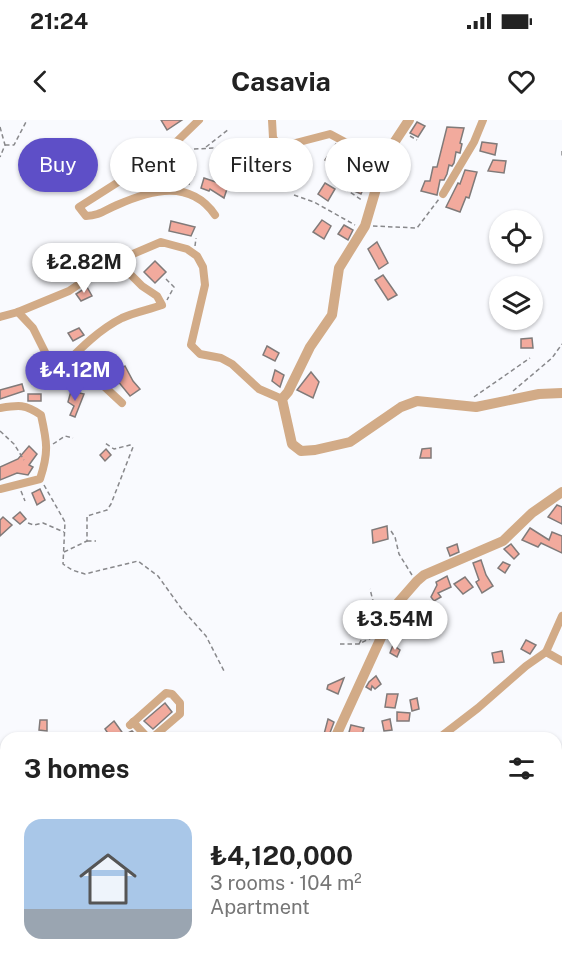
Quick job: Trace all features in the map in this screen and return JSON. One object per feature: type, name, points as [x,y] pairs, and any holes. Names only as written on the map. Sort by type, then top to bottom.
[{"type":"street","points":[[180,138],[199,120]]},
{"type":"street","points":[[272,120],[273,138],[280,147],[330,134],[337,138]]},
{"type":"street","points":[[397,138],[409,120]]},
{"type":"street","points":[[443,194],[474,142],[483,120]]},
{"type":"street","points":[[110,187],[79,207],[86,216],[98,216],[142,195],[155,192]]},
{"type":"street","points":[[179,192],[195,195],[207,204],[215,215]]},
{"type":"street","points":[[282,399],[288,392],[310,347],[332,315],[339,268],[364,227],[375,192]]},
{"type":"street","points":[[0,317],[69,291],[107,265],[161,242],[187,249],[197,256],[203,267],[205,285],[191,345],[200,354],[221,358],[232,364],[259,389],[282,399]]},
{"type":"street","points":[[60,369],[84,345],[119,320],[136,312],[162,305],[157,296],[129,273],[109,269],[107,265]]},
{"type":"street","points":[[18,312],[33,328],[49,360],[60,369],[93,376],[122,403]]},
{"type":"street","points":[[282,399],[292,444],[300,451],[350,442],[402,406],[417,401],[476,406],[539,394],[562,393]]},
{"type":"street","points":[[0,408],[21,405],[41,415],[47,444],[46,462],[40,480],[0,489]]},
{"type":"street","points":[[338,732],[396,605],[417,580],[503,542],[532,513],[562,492]]},
{"type":"street","points":[[447,732],[546,652],[562,616]]},
{"type":"street","points":[[546,652],[562,662]]},
{"type":"street","points":[[142,732],[131,723],[166,693],[172,694],[180,703],[180,714],[158,732]]},
{"type":"path","points":[[5,146],[14,145],[27,120]]},
{"type":"path","points":[[0,126],[5,146],[0,157]]},
{"type":"path","points":[[204,148],[229,129]]},
{"type":"path","points":[[197,149],[209,148]]},
{"type":"path","points":[[562,151],[562,157]]},
{"type":"path","points":[[350,192],[371,207]]},
{"type":"path","points":[[294,195],[314,202],[364,227],[417,228],[443,194]]},
{"type":"path","points":[[162,305],[170,298],[174,287],[166,279]]},
{"type":"path","points":[[501,402],[552,358],[562,344]]},
{"type":"path","points":[[462,405],[530,358]]},
{"type":"path","points":[[0,431],[14,444],[24,460]]},
{"type":"path","points":[[47,444],[55,443],[65,436],[73,438]]},
{"type":"path","points":[[87,542],[87,516],[107,510],[111,504],[133,447],[130,445],[114,449],[105,442]]},
{"type":"path","points":[[40,480],[66,522],[63,564],[85,574],[138,561],[158,576],[181,608],[206,636],[224,671]]},
{"type":"path","points":[[18,485],[25,501]]},
{"type":"path","points":[[28,523],[34,525],[43,523],[64,532]]},
{"type":"path","points":[[391,531],[395,537],[399,554],[407,569],[417,580]]},
{"type":"path","points":[[64,552],[87,542],[96,541]]},
{"type":"path","points":[[359,644],[376,613],[370,589]]},
{"type":"path","points":[[340,644],[359,644],[382,633]]},
{"type":"building","points":[[161,120],[182,120],[167,130]]},
{"type":"building","points":[[417,122],[425,126],[418,137],[410,133]]},
{"type":"building","points":[[447,127],[464,128],[460,153],[456,152],[454,163],[452,166],[449,165],[444,180],[440,180],[437,195],[421,191],[425,181],[430,181],[433,167],[437,167]]},
{"type":"building","points":[[482,142],[497,144],[495,155],[480,151]]},
{"type":"building","points":[[493,160],[506,161],[504,173],[488,171]]},
{"type":"building","points":[[465,170],[477,172],[469,198],[466,197],[460,212],[446,207],[458,183],[460,184]]},
{"type":"building","points":[[204,178],[209,180],[209,191],[201,188]]},
{"type":"building","points":[[325,183],[325,192],[333,192],[328,201],[318,194]]},
{"type":"building","points":[[215,192],[226,192],[224,198]]},
{"type":"building","points":[[322,220],[331,226],[324,239],[313,232]]},
{"type":"building","points":[[171,221],[195,227],[191,236],[169,231]]},
{"type":"building","points":[[344,225],[353,230],[348,240],[338,234]]},
{"type":"building","points":[[377,242],[388,263],[379,269],[368,249]]},
{"type":"building","points":[[155,261],[166,272],[155,283],[144,272]]},
{"type":"building","points":[[383,275],[397,295],[388,300],[375,280]]},
{"type":"building","points":[[87,287],[92,296],[81,301],[76,294]]},
{"type":"building","points":[[79,328],[84,335],[73,341],[68,333]]},
{"type":"building","points":[[532,338],[533,348],[521,348],[521,339]]},
{"type":"building","points":[[267,346],[279,353],[275,361],[263,355]]},
{"type":"building","points":[[125,366],[140,389],[130,396],[112,374]]},
{"type":"building","points":[[275,370],[284,375],[280,387],[272,381]]},
{"type":"building","points":[[311,372],[319,382],[313,398],[297,390]]},
{"type":"building","points":[[22,384],[24,391],[0,399],[0,390]]},
{"type":"building","points":[[71,391],[84,394],[75,417],[70,415],[74,406],[68,402]]},
{"type":"building","points":[[28,394],[41,394],[41,401],[28,401]]},
{"type":"building","points":[[29,446],[37,454],[29,465],[33,467],[28,475],[17,473],[0,480],[0,467],[18,459]]},
{"type":"building","points":[[431,448],[431,458],[420,458],[422,449]]},
{"type":"building","points":[[106,449],[111,455],[105,461],[100,455]]},
{"type":"building","points":[[40,489],[45,500],[37,505],[32,493]]},
{"type":"building","points":[[557,505],[562,507],[562,524],[548,517]]},
{"type":"building","points":[[20,512],[26,519],[20,524],[13,518]]},
{"type":"building","points":[[3,517],[12,525],[0,536],[0,520]]},
{"type":"building","points":[[387,526],[388,539],[373,543],[372,530]]},
{"type":"building","points":[[530,528],[549,540],[552,532],[562,536],[562,553],[541,543],[538,547],[522,540]]},
{"type":"building","points":[[457,544],[459,552],[450,556],[447,548]]},
{"type":"building","points":[[511,544],[519,554],[514,559],[504,549]]},
{"type":"building","points":[[481,560],[493,586],[482,593],[476,582],[479,580],[473,563]]},
{"type":"building","points":[[503,562],[510,565],[505,573],[498,568]]},
{"type":"building","points":[[447,576],[451,587],[438,593],[441,597],[434,601],[431,597],[437,585],[436,582]]},
{"type":"building","points":[[465,577],[473,587],[463,594],[454,584]]},
{"type":"building","points":[[404,613],[414,619],[404,632],[395,625]]},
{"type":"building","points":[[526,640],[536,645],[530,654],[521,649]]},
{"type":"building","points":[[393,645],[400,650],[397,657],[390,653]]},
{"type":"building","points":[[502,651],[504,662],[494,663],[492,653]]},
{"type":"building","points":[[376,676],[381,684],[375,689],[372,686],[371,690],[366,687],[369,682]]},
{"type":"building","points":[[344,678],[338,694],[327,689],[328,685]]},
{"type":"building","points":[[387,694],[398,694],[395,708],[385,707]]},
{"type":"building","points":[[417,698],[419,709],[412,711],[410,700]]},
{"type":"building","points":[[165,703],[172,712],[153,729],[144,721]]},
{"type":"building","points":[[397,712],[410,713],[409,721],[397,721]]},
{"type":"building","points":[[328,719],[334,722],[330,732],[325,732]]},
{"type":"building","points":[[390,719],[392,730],[384,731],[382,721]]},
{"type":"building","points":[[40,720],[47,720],[47,731],[39,730]]},
{"type":"building","points":[[114,721],[122,732],[107,732],[105,729]]},
{"type":"building","points":[[351,725],[364,728],[363,732],[349,732]]}]
